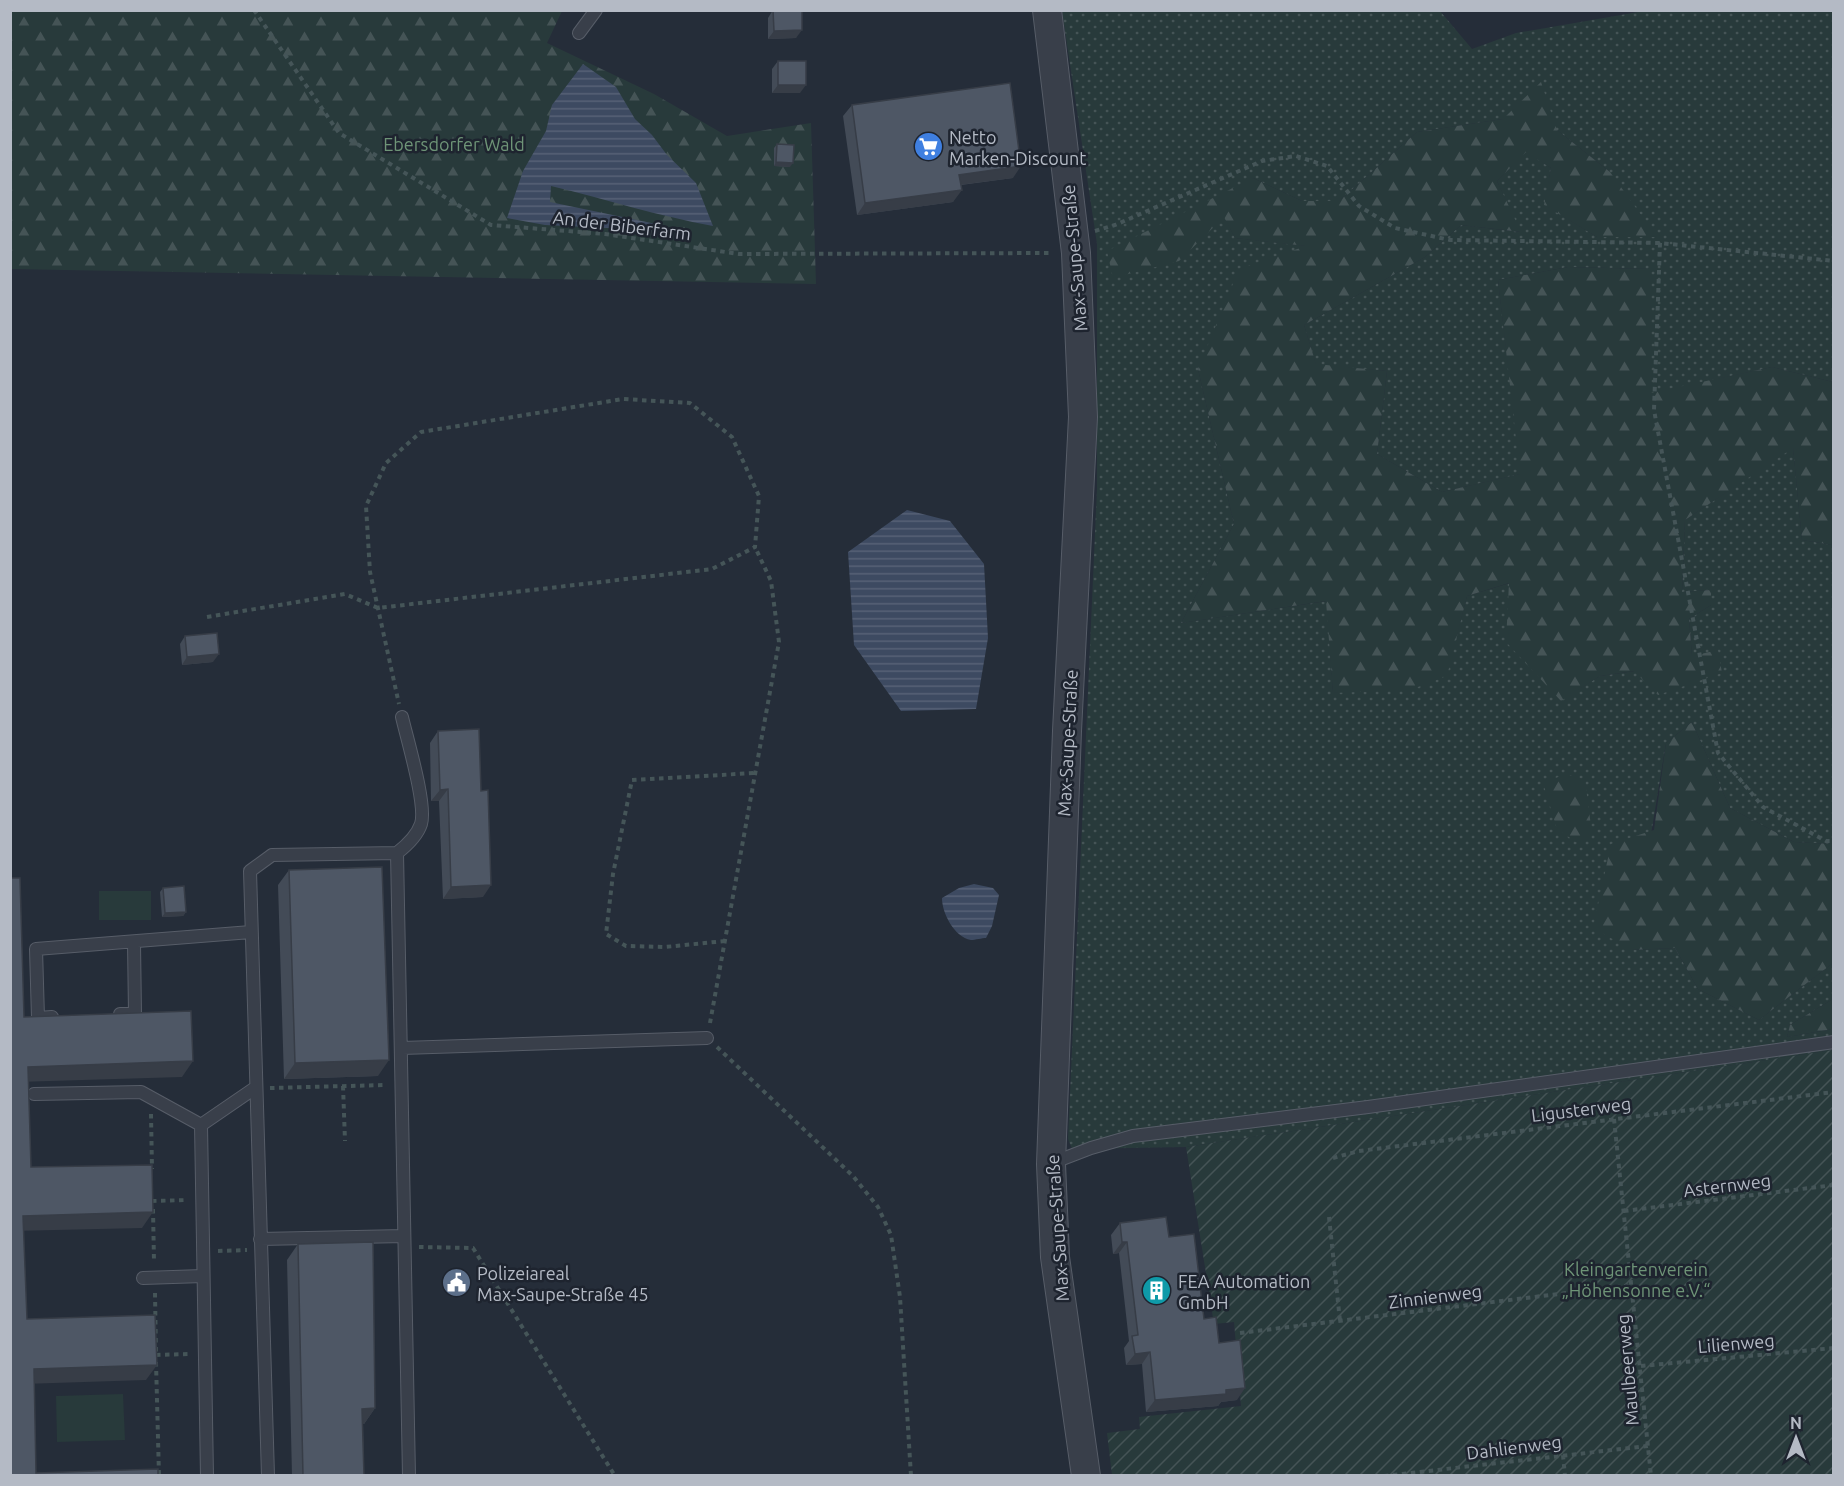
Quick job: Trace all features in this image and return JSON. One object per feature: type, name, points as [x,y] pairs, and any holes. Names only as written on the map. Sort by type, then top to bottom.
[{"type":"street","name":"Max-Saupe-Straße","points":[[1047,10],[1075,245],[1083,417],[1067,731],[1051,1164],[1055,1257],[1086,1476]]},
{"type":"lane","points":[[579,33],[596,10]]},
{"type":"lane","points":[[268,1476],[250,871],[273,855],[397,853],[408,844],[421,823],[419,792],[402,717]]},
{"type":"lane","points":[[397,853],[409,1476]]},
{"type":"lane","points":[[70,1016],[38,1018],[36,949],[251,932]]},
{"type":"lane","points":[[103,1015],[135,1014],[134,943]]},
{"type":"lane","points":[[402,1048],[707,1038]]},
{"type":"lane","points":[[1051,1164],[1091,1148],[1133,1136],[1368,1107],[1833,1042]]},
{"type":"lane","points":[[201,1125],[255,1088]]},
{"type":"lane","points":[[34,1094],[141,1092],[201,1125]]},
{"type":"lane","points":[[201,1125],[207,1476]]},
{"type":"lane","points":[[260,1239],[404,1236]]},
{"type":"lane","points":[[143,1278],[203,1276]]},
{"type":"path","name":"An der Biberfarm","points":[[254,10],[339,133],[491,225],[605,234],[739,254],[1075,245],[1115,225],[1262,161],[1296,156],[1327,166],[1359,206],[1395,228],[1450,240],[1660,243],[1833,261]]},
{"type":"path","points":[[1660,243],[1654,410],[1718,753],[1763,807],[1826,841],[1833,841]]},
{"type":"path","points":[[402,717],[370,572],[366,506],[387,463],[421,432],[623,399],[690,403],[732,437],[759,496],[755,547],[771,581],[779,642],[707,1038],[853,1176],[879,1207],[891,1235],[900,1297],[910,1476]]},
{"type":"path","points":[[207,617],[345,594],[378,608],[712,569],[755,547]]},
{"type":"path","points":[[725,941],[665,946],[626,946],[606,934],[613,874],[632,780],[755,773]]},
{"type":"path","points":[[255,1088],[402,1084]]},
{"type":"path","points":[[343,1086],[345,1141]]},
{"type":"path","name":"Ligusterweg","points":[[1334,1158],[1359,1150],[1833,1092]]},
{"type":"path","name":"Maulbeerweg","points":[[1614,1119],[1651,1476]]},
{"type":"path","name":"Asternweg","points":[[1624,1211],[1833,1185]]},
{"type":"path","points":[[152,1201],[202,1200]]},
{"type":"path","points":[[1329,1217],[1340,1321]]},
{"type":"path","points":[[448,1246],[473,1248],[615,1476]]},
{"type":"path","name":"Zinnienweg","points":[[1240,1333],[1632,1285]]},
{"type":"path","name":"Lilienweg","points":[[1641,1366],[1833,1348]]},
{"type":"path","points":[[156,1355],[204,1353]]},
{"type":"path","name":"Dahlienweg","points":[[1384,1476],[1648,1446]]},
{"type":"path","points":[[1563,1455],[1565,1476]]},
{"type":"green space","name":"Ebersdorfer Wald","points":[[11,11],[562,11],[547,43],[654,94],[727,136],[811,123],[816,284],[11,269]]},
{"type":"green space","points":[[1062,11],[1440,11],[1472,49],[1516,33],[1644,11],[1833,11],[1833,382],[1772,367],[1650,394],[1650,269],[1568,267],[1498,280],[1521,474],[1442,492],[1377,454],[1387,371],[1316,365],[1304,325],[1425,257],[1461,225],[1520,232],[1497,181],[1526,151],[1551,168],[1545,205],[1597,237],[1610,172],[1557,130],[1503,119],[1417,132],[1339,201],[1302,201],[1253,178],[1224,216],[1235,238],[1308,246],[1198,369],[1234,524],[1181,623],[1327,601],[1333,693],[1446,676],[1467,596],[1510,583],[1561,700],[1600,676],[1635,671],[1692,656],[1689,619],[1711,605],[1711,590],[1682,592],[1685,520],[1793,447],[1802,540],[1833,545],[1833,844],[1794,842],[1730,808],[1692,722],[1666,743],[1632,950],[1675,948],[1698,989],[1759,1020],[1833,963],[1833,999],[1790,1025],[1787,1037],[1833,1029],[1833,1050],[1186,1147],[1072,1149],[1068,1139],[1097,489],[1097,244]]},
{"type":"green space","points":[[1541,82],[1557,130],[1610,172],[1657,237],[1597,237],[1544,205],[1551,168],[1526,152],[1497,181],[1521,232],[1461,225],[1425,257],[1304,325],[1316,364],[1387,371],[1377,454],[1442,492],[1520,474],[1498,280],[1568,267],[1650,269],[1650,393],[1772,367],[1833,382],[1833,545],[1802,540],[1793,448],[1685,520],[1682,592],[1711,590],[1711,605],[1689,619],[1692,656],[1718,650],[1722,673],[1658,695],[1634,671],[1600,676],[1561,701],[1506,642],[1509,583],[1467,596],[1447,676],[1410,690],[1333,693],[1326,601],[1181,623],[1234,524],[1198,369],[1239,269],[1306,246],[1235,238],[1224,217],[1179,261],[1113,278],[1107,251],[1253,178],[1302,201],[1339,201],[1417,132],[1503,119]]},
{"type":"green space","points":[[1692,722],[1730,808],[1794,842],[1833,844],[1833,963],[1759,1020],[1698,989],[1675,948],[1632,950],[1593,928],[1611,844],[1654,830],[1666,743]]},
{"type":"green space","points":[[1566,774],[1585,780],[1592,834],[1576,842],[1557,829],[1543,783]]},
{"type":"green space","points":[[99,891],[151,891],[151,920],[99,920]]},
{"type":"green space","points":[[1833,999],[1833,1029],[1787,1037],[1790,1025]]},
{"type":"green space","name":"Kleingartenverein „Höhensonne e.V.“","points":[[1833,1050],[1833,1475],[1112,1475],[1107,1433],[1140,1429],[1139,1417],[1241,1406],[1234,1322],[1214,1324],[1186,1147]]},
{"type":"green space","points":[[123,1394],[125,1440],[57,1442],[56,1396]]},
{"type":"water","points":[[583,64],[616,87],[635,119],[696,183],[713,226],[551,186],[550,202],[661,225],[669,231],[545,225],[507,218],[523,171],[546,131],[552,105]]},
{"type":"water","points":[[907,510],[950,521],[984,564],[988,638],[976,709],[901,711],[854,645],[848,552]]},
{"type":"water","points":[[974,884],[993,888],[999,895],[992,926],[986,938],[971,940],[959,934],[950,924],[942,898],[959,888]]},
{"type":"building","points":[[773,10],[802,10],[802,30],[774,31]]},
{"type":"building","points":[[778,61],[806,61],[806,85],[778,85]]},
{"type":"building","name":"Netto Marken-Discount","points":[[1010,83],[1021,166],[959,175],[962,190],[865,203],[852,105]]},
{"type":"building","points":[[777,144],[794,145],[793,163],[776,162]]},
{"type":"building","points":[[217,633],[219,654],[187,657],[185,636]]},
{"type":"building","points":[[479,729],[481,791],[488,790],[491,885],[451,887],[448,789],[440,790],[438,731]]},
{"type":"building","points":[[382,867],[389,1060],[295,1063],[289,870]]},
{"type":"building","points":[[10,878],[20,878],[24,1017],[191,1011],[193,1061],[28,1067],[31,1167],[152,1165],[153,1212],[23,1216],[27,1319],[155,1315],[157,1365],[34,1369],[36,1473],[158,1469],[158,1476],[10,1476]]},
{"type":"building","points":[[184,886],[186,912],[165,913],[163,888]]},
{"type":"building","name":"FEA Automation GmbH","points":[[1166,1217],[1169,1237],[1194,1234],[1204,1319],[1216,1317],[1219,1343],[1240,1340],[1245,1388],[1226,1390],[1226,1394],[1155,1400],[1150,1352],[1135,1354],[1132,1336],[1138,1335],[1127,1242],[1122,1242],[1120,1223]]},
{"type":"building","points":[[373,1242],[375,1408],[362,1409],[364,1476],[303,1476],[298,1244]]},
{"type":"place","name":"Netto Marken-Discount","points":[[928,147]]},
{"type":"place","name":"Polizeiareal Max-Saupe-Straße 45","points":[[456,1283]]},
{"type":"place","name":"FEA Automation GmbH","points":[[1157,1291]]}]
